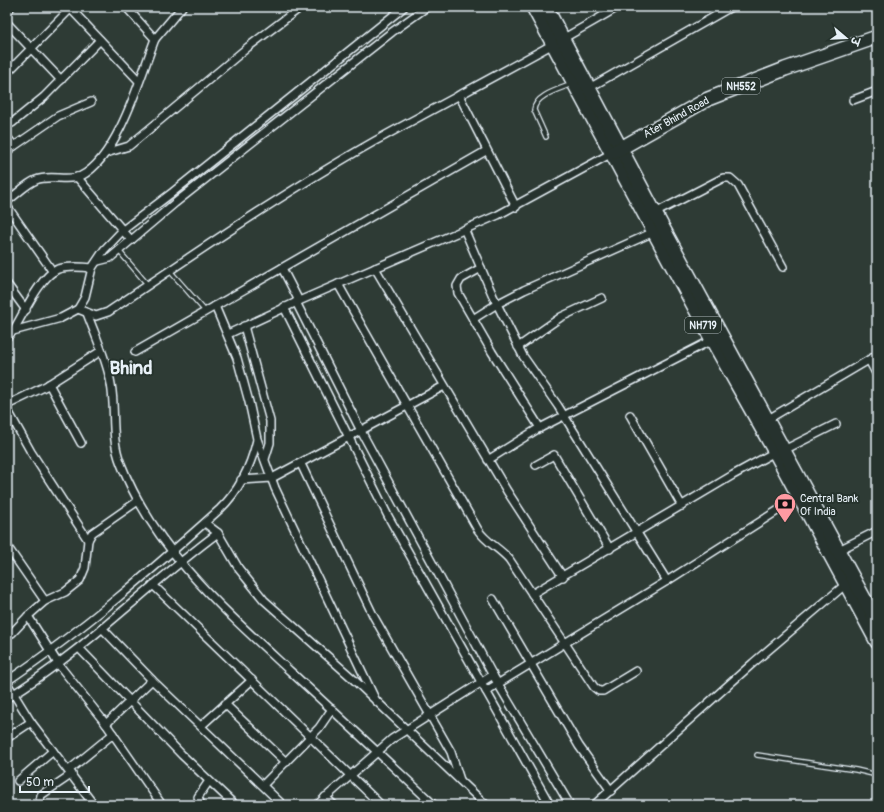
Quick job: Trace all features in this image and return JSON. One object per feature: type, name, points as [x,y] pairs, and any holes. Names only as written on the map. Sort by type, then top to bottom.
[{"type":"highway","name":"NH719","points":[[533,7],[559,42],[583,83],[650,216],[834,553],[846,584],[877,642]]},
{"type":"highway","name":"NH719","points":[[546,7],[559,42]]},
{"type":"highway","name":"Ater Bhind Road","points":[[617,150],[708,99],[785,69],[877,36]]},
{"type":"highway","name":"NH719","points":[[658,230],[712,340],[763,422]]},
{"type":"highway","name":"NH719","points":[[779,451],[799,497],[877,622]]},
{"type":"street","points":[[7,11],[11,7]]},
{"type":"street","points":[[126,7],[155,39]]},
{"type":"street","points":[[7,201],[36,180],[78,177],[92,169],[106,153],[117,135],[155,39],[182,7]]},
{"type":"street","points":[[106,153],[129,146],[248,47],[301,7]]},
{"type":"street","points":[[13,331],[61,318],[78,309],[85,297],[92,268],[104,250],[123,230],[173,192],[404,7]]},
{"type":"street","points":[[98,261],[110,258],[392,32],[427,7]]},
{"type":"street","points":[[78,309],[96,316],[102,315],[204,247],[368,145],[459,94],[559,42],[618,7]]},
{"type":"street","points":[[583,83],[731,7]]},
{"type":"street","points":[[7,73],[70,8],[139,81]]},
{"type":"street","points":[[7,23],[61,80]]},
{"type":"street","points":[[12,123],[33,107],[100,40]]},
{"type":"street","points":[[853,100],[877,91]]},
{"type":"street","points":[[459,94],[486,151],[516,207]]},
{"type":"street","points":[[7,151],[58,116],[91,102]]},
{"type":"street","points":[[7,137],[14,146]]},
{"type":"street","points":[[236,330],[284,307],[464,231],[516,207],[617,150]]},
{"type":"street","points":[[135,352],[486,151]]},
{"type":"street","points":[[78,177],[131,240]]},
{"type":"street","points":[[650,216],[723,178],[730,178],[738,185],[783,267]]},
{"type":"street","points":[[7,206],[53,272]]},
{"type":"street","points":[[473,319],[497,304],[658,230]]},
{"type":"street","points":[[464,231],[518,347],[564,416],[667,581]]},
{"type":"street","points":[[7,337],[13,331],[43,282],[53,272],[69,268],[92,268]]},
{"type":"street","points":[[282,268],[297,302],[361,431],[498,684],[570,805]]},
{"type":"street","points":[[375,268],[488,460],[563,576]]},
{"type":"street","points":[[481,268],[461,279],[457,286],[458,293],[492,352],[540,428]]},
{"type":"street","points":[[7,284],[26,310]]},
{"type":"street","points":[[338,284],[482,537],[509,559],[594,687],[598,691],[603,691],[636,671]]},
{"type":"street","points":[[518,347],[561,317],[602,298]]},
{"type":"street","points":[[217,305],[236,330],[249,375],[270,421],[270,443],[264,457]]},
{"type":"street","points":[[284,307],[388,516],[550,805]]},
{"type":"street","points":[[87,312],[111,381],[116,450],[138,501],[154,529],[176,556],[226,611],[434,805]]},
{"type":"street","points":[[236,330],[249,375],[258,443],[315,575],[376,701]]},
{"type":"street","points":[[488,460],[540,428],[712,340]]},
{"type":"street","points":[[7,405],[49,384],[101,351]]},
{"type":"street","points":[[763,422],[877,355]]},
{"type":"street","points":[[870,360],[877,376]]},
{"type":"street","points":[[49,384],[81,443]]},
{"type":"street","points":[[241,480],[272,478],[408,407],[444,386]]},
{"type":"street","points":[[7,409],[31,452],[88,540]]},
{"type":"street","points":[[630,415],[682,506]]},
{"type":"street","points":[[532,594],[779,451],[836,424]]},
{"type":"street","points":[[9,688],[51,652],[133,593],[211,527],[241,480],[258,443]]},
{"type":"street","points":[[536,465],[554,455],[610,549]]},
{"type":"street","points":[[301,464],[374,617],[456,760],[460,780]]},
{"type":"street","points":[[486,692],[667,581],[799,497]]},
{"type":"street","points":[[7,633],[12,633],[45,601],[65,592],[80,580],[85,568],[88,540],[96,529],[138,501]]},
{"type":"street","points":[[211,527],[239,569],[264,600],[376,701],[486,805]]},
{"type":"street","points":[[9,688],[57,663],[79,648],[102,628],[133,593],[153,585],[176,556],[211,527]]},
{"type":"street","points":[[834,553],[877,531]]},
{"type":"street","points":[[7,546],[45,601]]},
{"type":"street","points":[[594,805],[753,663],[846,584]]},
{"type":"street","points":[[153,585],[349,776],[381,805]]},
{"type":"street","points":[[493,599],[579,746],[611,791]]},
{"type":"street","points":[[28,616],[57,663],[114,734],[162,805]]},
{"type":"street","points":[[102,628],[152,680],[283,805]]},
{"type":"street","points":[[79,648],[130,702],[235,805]]},
{"type":"street","points":[[317,805],[377,751],[406,729],[430,716],[493,675]]},
{"type":"street","points":[[106,724],[152,680]]},
{"type":"street","points":[[201,726],[252,680]]},
{"type":"street","points":[[9,688],[31,722],[94,805]]},
{"type":"street","points":[[226,704],[286,762]]},
{"type":"street","points":[[263,786],[319,728],[332,709]]},
{"type":"street","points":[[7,738],[31,722]]},
{"type":"street","points":[[39,805],[41,796],[114,734]]},
{"type":"street","points":[[18,781],[53,751]]},
{"type":"street","points":[[201,805],[198,797],[209,781]]},
{"type":"street","points":[[325,798],[334,805]]},
{"type":"lane","points":[[546,137],[534,110],[535,106],[540,99],[583,83]]},
{"type":"lane","points":[[119,250],[148,285]]},
{"type":"lane","points":[[170,271],[205,311]]},
{"type":"lane","points":[[758,755],[856,770],[877,776]]},
{"type":"place","name":"Central Bank Of India","points":[[785,524]]},
{"type":"district","name":"Bhind","points":[[131,367]]}]
